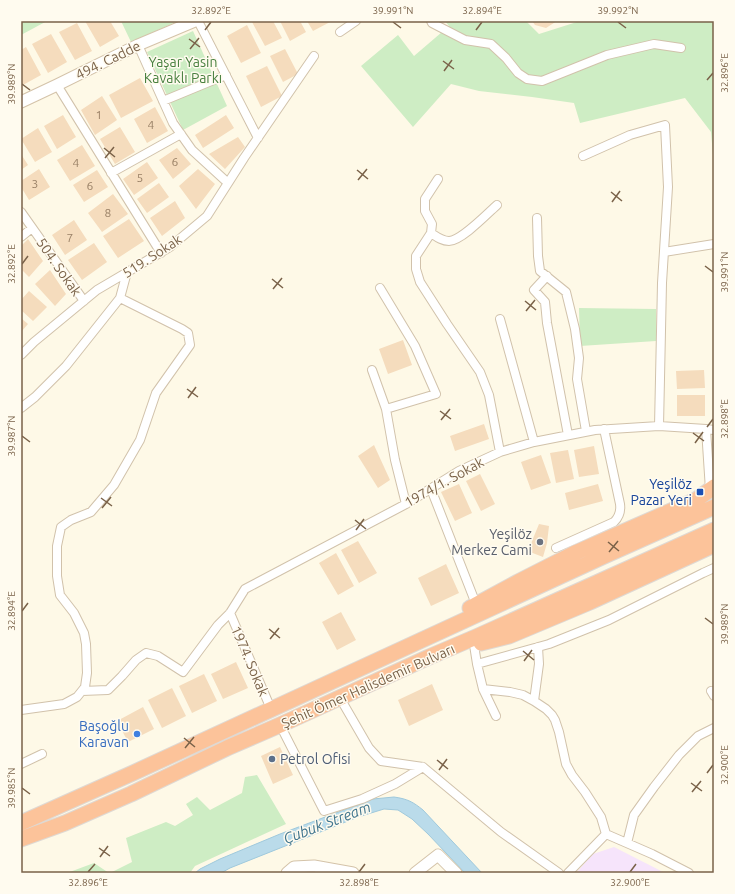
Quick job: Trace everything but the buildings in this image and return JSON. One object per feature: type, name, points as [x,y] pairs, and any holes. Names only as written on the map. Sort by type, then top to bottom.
[{"type":"highway","name":"Şehit Ömer Halisdemir Bulvarı","points":[[410,645],[476,604],[518,582],[578,552],[696,500],[712,489]]},
{"type":"highway","name":"Şehit Ömer Halisdemir Bulvarı","points":[[21,823],[708,510]]},
{"type":"highway","name":"Şehit Ömer Halisdemir Bulvarı","points":[[21,839],[78,817],[131,794],[227,748],[429,657],[712,536]]},
{"type":"highway","points":[[429,657],[509,636],[590,602],[712,536]]},
{"type":"street","name":"494. Cadde","points":[[21,102],[138,45],[196,21]]},
{"type":"street","points":[[196,21],[226,75],[258,138]]},
{"type":"street","points":[[340,32],[356,21]]},
{"type":"street","points":[[431,21],[432,23],[465,40],[490,44],[506,58],[518,73],[527,79],[542,81],[607,55],[654,44],[681,48]]},
{"type":"street","points":[[138,45],[173,123],[180,134],[192,150],[228,183]]},
{"type":"street","name":"519. Sokak","points":[[21,355],[34,342],[97,290],[170,247],[207,216],[314,56]]},
{"type":"street","points":[[163,101],[226,75]]},
{"type":"street","points":[[57,85],[161,253]]},
{"type":"street","points":[[583,156],[630,135],[665,125],[668,187],[662,283],[659,426]]},
{"type":"street","points":[[111,173],[180,134]]},
{"type":"street","points":[[438,179],[425,199],[425,211],[432,224],[431,233],[416,256],[416,269],[420,282],[480,372],[489,395],[500,452]]},
{"type":"street","points":[[431,233],[444,241],[451,241],[467,232],[497,205]]},
{"type":"street","name":"504. Sokak","points":[[21,212],[84,301]]},
{"type":"street","points":[[537,218],[540,271],[566,292],[575,329],[579,358],[577,379],[586,431]]},
{"type":"street","points":[[21,237],[32,228]]},
{"type":"street","points":[[664,252],[714,244]]},
{"type":"street","points":[[21,408],[35,397],[66,366],[120,298],[127,272]]},
{"type":"street","points":[[547,276],[534,290],[545,302],[547,323],[568,435]]},
{"type":"street","points":[[380,288],[415,346],[436,394],[386,409]]},
{"type":"street","points":[[21,710],[64,704],[78,697],[85,687],[88,673],[84,633],[74,613],[60,595],[57,576],[57,546],[61,527],[71,520],[91,512],[114,485],[140,440],[156,393],[190,345],[188,333],[120,298]]},
{"type":"street","points":[[500,319],[534,442]]},
{"type":"street","points":[[372,370],[386,409],[395,460],[406,504]]},
{"type":"street","name":"1974/1. Sokak","points":[[230,613],[245,589],[406,504],[459,471],[500,452],[534,442],[586,431],[604,429],[659,426],[710,429]]},
{"type":"street","points":[[556,548],[614,522],[619,515],[620,504],[604,429]]},
{"type":"street","points":[[710,429],[712,489]]},
{"type":"street","points":[[431,489],[476,604]]},
{"type":"street","points":[[477,664],[549,644],[609,620],[714,568]]},
{"type":"street","points":[[82,691],[108,690],[136,660],[146,653],[158,656],[183,672],[218,624],[230,613]]},
{"type":"street","name":"1974. Sokak","points":[[230,613],[271,709]]},
{"type":"street","points":[[474,645],[483,689],[496,716]]},
{"type":"street","points":[[534,701],[539,664],[538,647]]},
{"type":"street","points":[[483,689],[510,692],[523,696],[534,701],[552,715],[563,745],[566,764],[601,817],[606,834]]},
{"type":"street","points":[[340,698],[370,748],[381,761],[423,767],[501,832],[559,873]]},
{"type":"street","points":[[280,725],[324,811],[362,799],[396,784],[423,767]]},
{"type":"street","points":[[627,843],[634,815],[654,787],[679,755],[698,736],[714,728]]},
{"type":"street","points":[[21,764],[42,754]]},
{"type":"street","points":[[606,834],[652,854],[689,873]]},
{"type":"street","points":[[568,873],[606,834]]},
{"type":"street","points":[[414,873],[438,855],[456,873]]},
{"type":"street","points":[[287,873],[294,867],[314,866],[352,873]]},
{"type":"shaded area","points":[[614,847],[665,873],[576,873],[593,854]]},
{"type":"green space","points":[[21,21],[47,21],[21,35]]},
{"type":"green space","points":[[121,21],[178,21],[131,42]]},
{"type":"green space","points":[[445,21],[526,21],[539,34],[580,21],[714,21],[714,155],[711,132],[685,98],[580,123],[574,103],[479,91],[451,84],[413,127],[361,66],[398,35],[414,56],[449,26]]},
{"type":"green space","name":"Yaşar Yasin Kavaklı Parkı","points":[[193,31],[227,106],[183,130],[147,52]]},
{"type":"green space","points":[[579,308],[656,309],[656,341],[580,346]]},
{"type":"green space","points":[[257,775],[286,824],[195,866],[190,873],[110,873],[132,862],[126,838],[166,822],[175,826],[193,815],[186,804],[197,797],[210,810],[242,793],[245,777]]},
{"type":"green space","points":[[94,863],[109,873],[67,873]]},
{"type":"water","name":"Çubuk Stream","points":[[394,797],[410,801],[423,810],[482,873],[465,873],[412,819],[398,810],[384,809],[358,817],[230,868],[221,873],[195,873],[220,859],[280,834],[373,799]]},
{"type":"place","name":"Yeşilöz Pazar Yeri","points":[[700,492]]},
{"type":"place","name":"Yeşilöz Merkez Cami","points":[[540,542]]},
{"type":"place","name":"Başoğlu Karavan","points":[[137,734]]},
{"type":"place","name":"Petrol Ofisi","points":[[272,759]]}]
